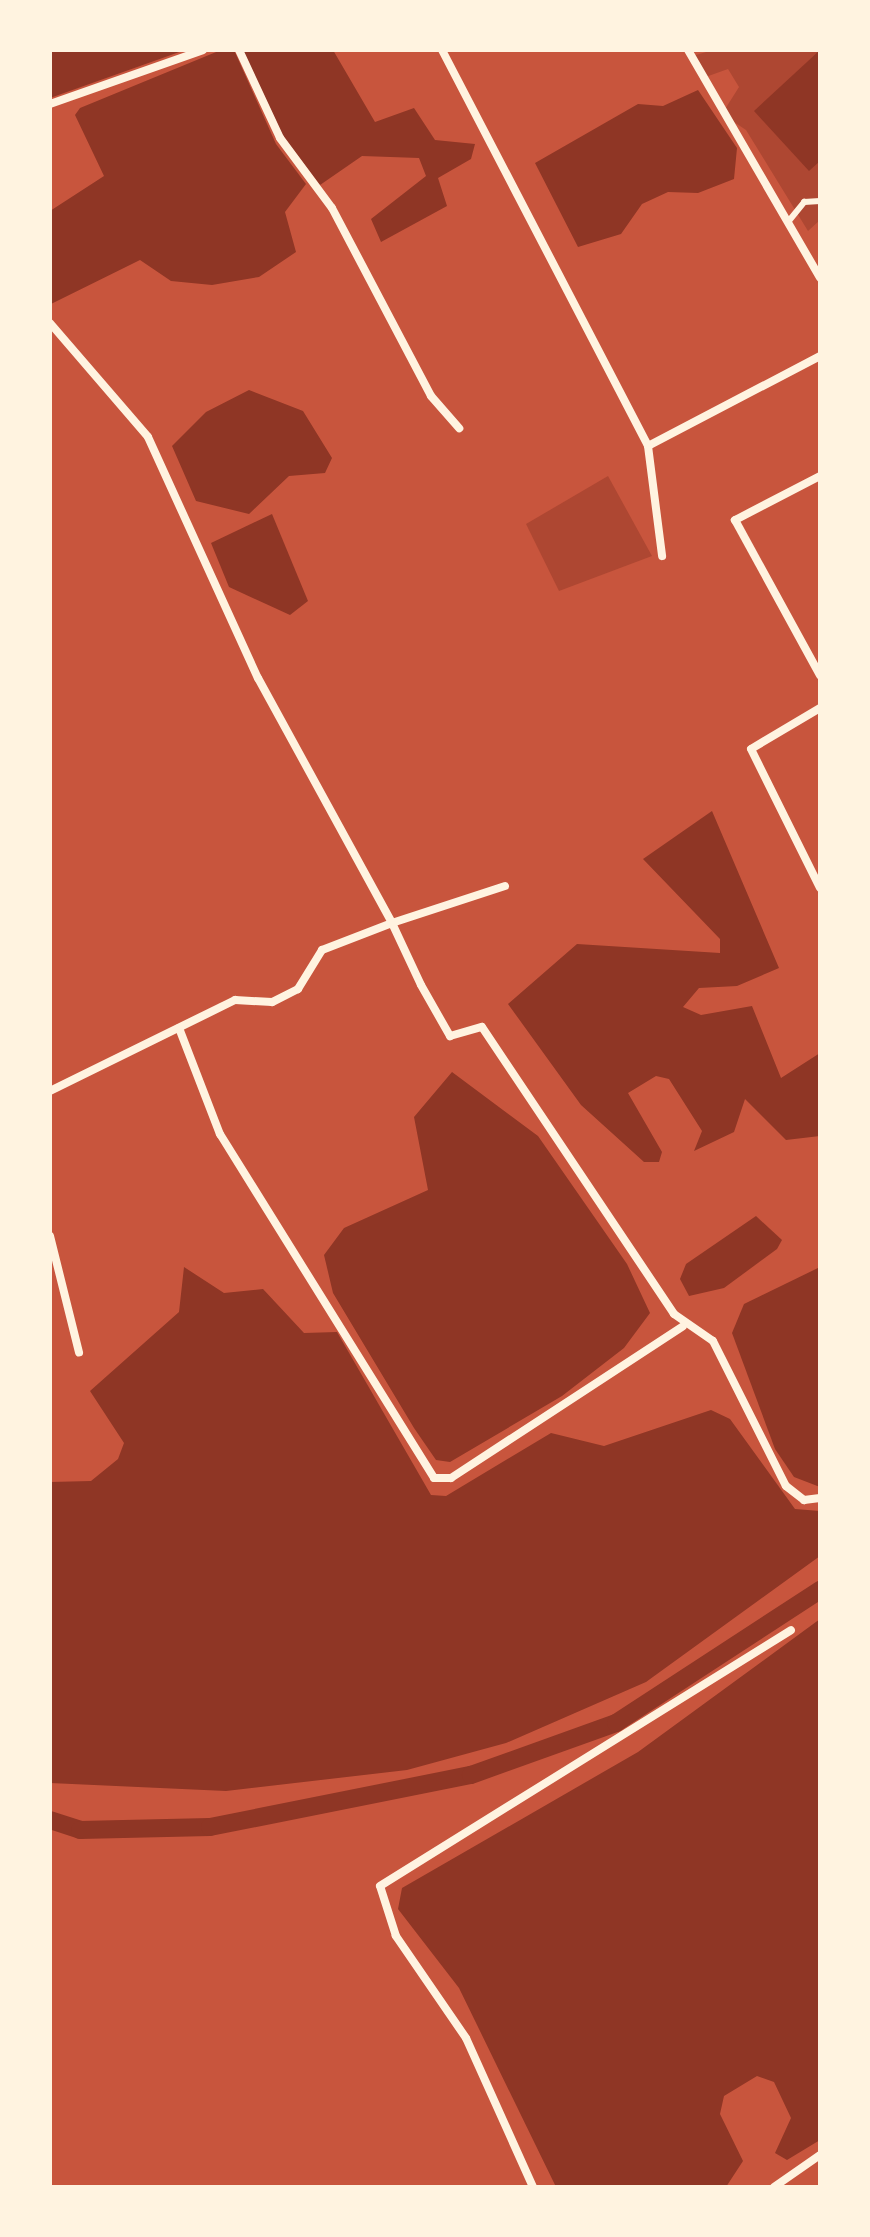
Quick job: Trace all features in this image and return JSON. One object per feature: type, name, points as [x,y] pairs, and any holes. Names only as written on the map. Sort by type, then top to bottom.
[{"type":"street","points":[[50,104],[202,50]]},
{"type":"street","points":[[239,50],[280,138],[332,208],[431,396],[458,428]]},
{"type":"street","points":[[442,50],[648,446],[662,556]]},
{"type":"street","points":[[688,50],[820,278]]},
{"type":"street","points":[[788,222],[804,202],[820,202]]},
{"type":"street","points":[[50,323],[107,380],[154,448],[258,678],[450,1036],[482,1027],[684,1326],[713,1341],[786,1486],[804,1500],[820,1498]]},
{"type":"street","points":[[648,446],[820,356]]},
{"type":"street","points":[[820,476],[735,520],[820,675]]},
{"type":"street","points":[[820,708],[750,749],[820,888]]},
{"type":"street","points":[[50,1091],[236,1000],[272,1002],[298,989],[322,950],[504,886]]},
{"type":"street","points":[[179,1028],[220,1134],[434,1478],[451,1478],[684,1326]]},
{"type":"street","points":[[50,1236],[79,1352]]},
{"type":"street","points":[[533,2187],[466,2038],[396,1936],[380,1886],[791,1630]]},
{"type":"street","points":[[774,2187],[820,2154]]},
{"type":"shaded area","points":[[50,50],[185,50],[50,98]]},
{"type":"shaded area","points":[[221,50],[234,50],[276,144],[306,184],[285,212],[296,252],[259,277],[212,285],[171,281],[140,260],[51,304],[50,211],[104,176],[75,115],[80,108]]},
{"type":"shaded area","points":[[243,50],[333,50],[375,122],[414,108],[435,140],[475,144],[471,159],[438,178],[447,206],[381,242],[371,219],[426,176],[419,158],[362,156],[320,185],[283,136]]},
{"type":"shaded area","points":[[713,50],[820,50],[820,220],[808,231],[746,130],[722,114],[739,87],[728,69],[700,79],[689,57]]},
{"type":"shaded area","points":[[820,50],[820,161],[809,171],[754,111]]},
{"type":"shaded area","points":[[698,90],[737,148],[734,179],[698,193],[668,192],[642,204],[621,234],[578,247],[535,163],[638,104],[663,106]]},
{"type":"shaded area","points":[[249,390],[303,411],[332,458],[325,473],[289,476],[249,514],[196,501],[172,446],[206,412]]},
{"type":"shaded area","points":[[608,476],[652,556],[559,591],[526,524]]},
{"type":"shaded area","points":[[272,514],[308,601],[290,615],[229,587],[211,543]]},
{"type":"shaded area","points":[[712,811],[779,968],[737,986],[699,988],[683,1007],[701,1015],[752,1006],[781,1078],[820,1053],[820,1136],[786,1140],[745,1099],[734,1132],[694,1151],[702,1131],[669,1079],[656,1076],[628,1093],[662,1152],[659,1162],[644,1162],[581,1105],[508,1004],[577,944],[720,953],[720,939],[643,859]]},
{"type":"shaded area","points":[[452,1072],[538,1136],[627,1264],[650,1313],[624,1348],[562,1396],[450,1462],[436,1460],[414,1428],[333,1293],[324,1255],[344,1228],[428,1190],[414,1117]]},
{"type":"shaded area","points":[[756,1216],[782,1240],[777,1249],[724,1288],[689,1296],[680,1279],[686,1264]]},
{"type":"shaded area","points":[[184,1267],[224,1293],[263,1289],[304,1333],[337,1332],[431,1495],[446,1496],[551,1433],[604,1446],[711,1410],[730,1419],[795,1509],[820,1511],[820,1556],[646,1682],[506,1743],[407,1770],[226,1791],[50,1783],[50,1482],[91,1481],[118,1459],[124,1443],[90,1391],[179,1312]]},
{"type":"shaded area","points":[[820,1267],[820,1487],[794,1477],[775,1449],[732,1333],[744,1304]]},
{"type":"shaded area","points":[[820,1619],[820,2140],[787,2160],[775,2153],[791,2118],[774,2082],[757,2076],[724,2096],[720,2114],[743,2161],[726,2187],[556,2187],[459,1988],[398,1909],[402,1888],[638,1752]]},
{"type":"waterway","points":[[50,1820],[80,1830],[210,1827],[471,1775],[616,1723],[820,1590]]}]
